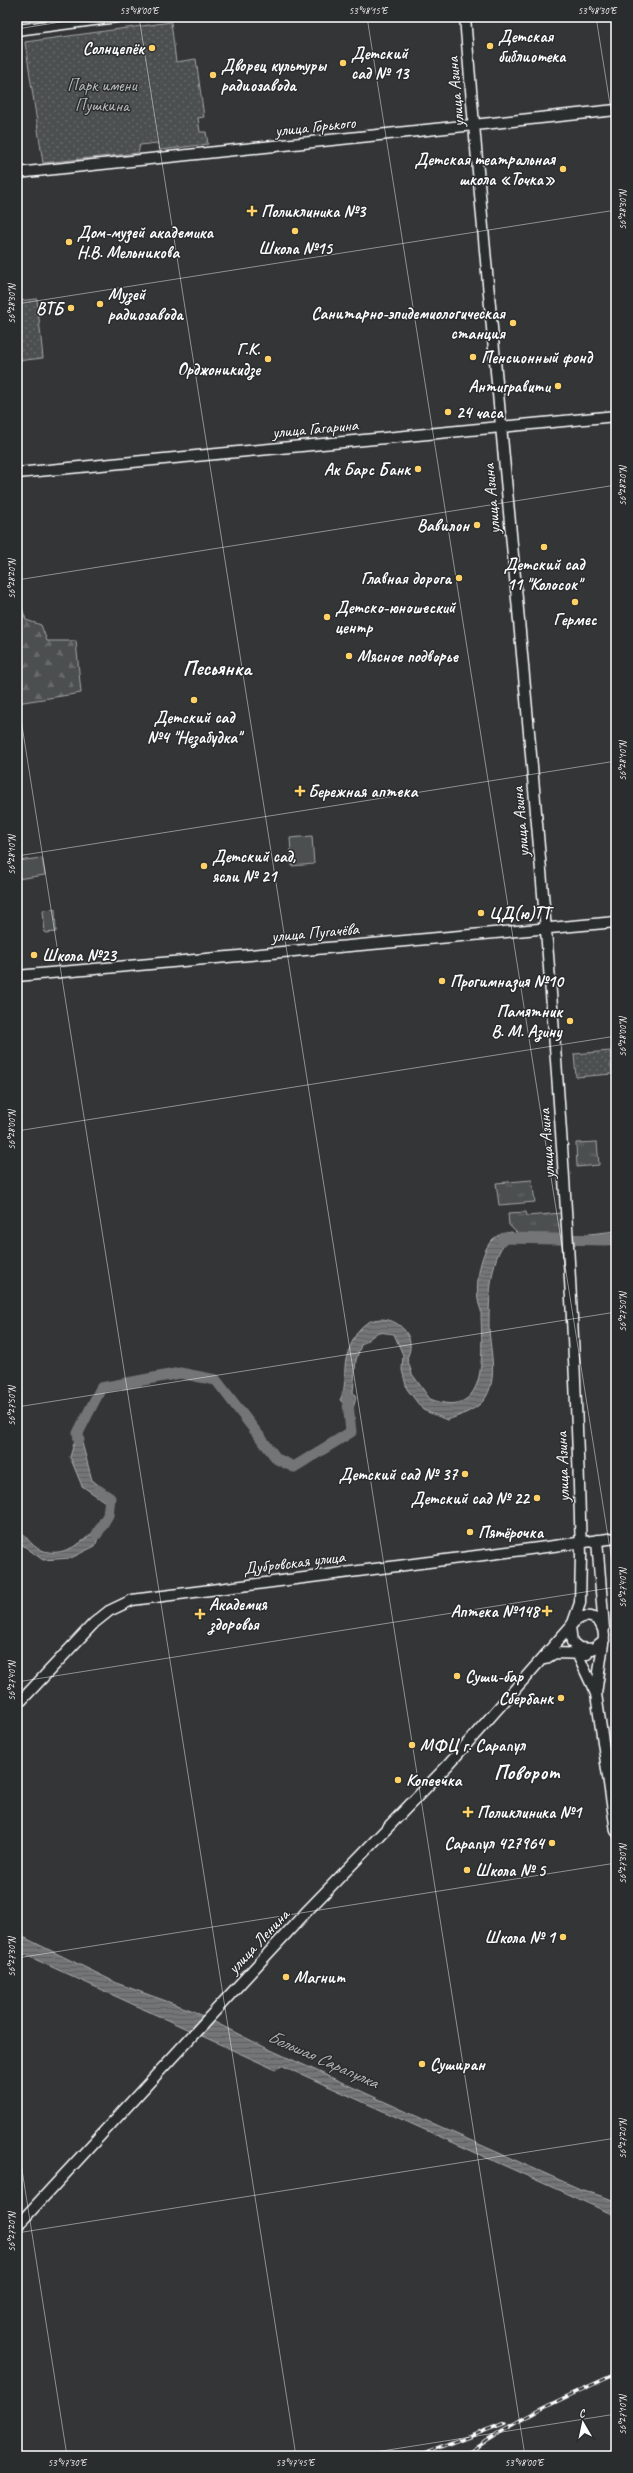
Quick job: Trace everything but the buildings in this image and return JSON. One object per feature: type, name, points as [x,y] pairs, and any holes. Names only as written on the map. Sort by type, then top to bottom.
[{"type":"main road","points":[[17,30],[117,17]]},
{"type":"main road","name":"улица Азина","points":[[465,17],[545,928],[568,1222],[581,1541],[581,1593],[578,1613],[572,1625]]},
{"type":"main road","name":"улица Горького","points":[[17,173],[616,110]]},
{"type":"main road","name":"улица Гагарина","points":[[17,473],[616,416]]},
{"type":"main road","name":"улица Пугачёва","points":[[17,976],[616,922]]},
{"type":"main road","name":"Дубровская улица","points":[[17,1705],[94,1623],[109,1611],[132,1600],[581,1541],[616,1538]]},
{"type":"main road","points":[[597,1540],[604,1635],[596,1694],[616,1831]]},
{"type":"main road","points":[[572,1642],[579,1648],[588,1650],[598,1647],[604,1635],[599,1621],[591,1616],[581,1617],[572,1625],[572,1642],[596,1694]]},
{"type":"main road","name":"улица Ленина","points":[[17,2226],[227,1998],[448,1764],[572,1625]]},
{"type":"main road","name":"улица Ленина","points":[[524,1679],[545,1659],[555,1653],[577,1653],[601,1657]]},
{"type":"green space","name":"Парк имени Пушкина","points":[[171,22],[176,62],[196,59],[204,117],[198,118],[200,132],[206,132],[208,144],[160,150],[157,143],[140,145],[138,153],[43,163],[25,42]]},
{"type":"green space","points":[[37,299],[43,358],[17,361],[17,301]]},
{"type":"green space","points":[[17,593],[26,620],[41,625],[47,641],[76,641],[81,693],[17,703]]},
{"type":"green space","points":[[312,836],[314,864],[292,866],[290,838]]},
{"type":"green space","points":[[42,858],[45,875],[17,879],[17,861]]},
{"type":"green space","points":[[55,909],[56,932],[45,933],[43,910]]},
{"type":"green space","points":[[610,1051],[612,1074],[576,1077],[574,1054]]},
{"type":"green space","points":[[597,1142],[599,1165],[577,1167],[576,1143]]},
{"type":"green space","points":[[532,1180],[535,1202],[499,1205],[496,1183]]},
{"type":"green space","points":[[526,1212],[527,1216],[562,1213],[564,1237],[520,1236],[509,1225],[508,1213]]},
{"type":"shaded area","points":[[616,1231],[616,1245],[581,1243],[589,1234]]},
{"type":"shaded area","points":[[512,1232],[517,1237],[517,1241],[507,1241],[501,1248],[493,1269],[489,1307],[492,1374],[489,1392],[481,1404],[462,1415],[447,1420],[423,1410],[407,1389],[402,1370],[403,1355],[394,1334],[378,1332],[361,1345],[356,1360],[353,1392],[356,1397],[352,1413],[340,1400],[344,1388],[346,1358],[359,1330],[368,1323],[377,1319],[396,1323],[404,1330],[409,1338],[410,1347],[407,1358],[412,1374],[430,1399],[450,1404],[464,1400],[473,1391],[479,1377],[481,1361],[481,1310],[478,1285],[481,1264],[487,1246],[492,1240],[504,1233]]},
{"type":"shaded area","points":[[79,1426],[85,1428],[81,1439],[92,1480],[111,1495],[108,1504],[82,1486],[70,1457]]},
{"type":"shaded area","points":[[105,1521],[95,1546],[71,1558],[43,1560],[17,1541],[17,1526],[37,1548],[51,1552],[60,1552],[77,1545]]},
{"type":"shaded area","points":[[17,1934],[119,1984],[191,2010],[262,2046],[438,2126],[580,2189],[616,2201],[616,2216],[281,2065],[276,2070],[17,1951]]},
{"type":"waterway","name":"Большая Сарапулка","points":[[503,1240],[504,1238],[605,1240],[616,1238]]},
{"type":"waterway","name":"Большая Сарапулка","points":[[79,1440],[78,1433],[101,1388],[180,1373],[216,1380],[277,1459],[294,1467],[351,1432],[347,1394]]},
{"type":"waterway","name":"Большая Сарапулка","points":[[97,1534],[108,1515],[110,1498],[98,1490]]},
{"type":"railway","points":[[464,2456],[482,2443],[519,2421],[557,2401],[616,2374]]},
{"type":"railway","points":[[419,2456],[505,2423]]},
{"type":"place","name":"Детская библиотека","points":[[490,46]]},
{"type":"place","name":"Солнцепёк","points":[[152,48]]},
{"type":"place","name":"Детский сад № 13","points":[[343,63]]},
{"type":"place","name":"Дворец культуры радиозавода","points":[[213,75]]},
{"type":"place","name":"Детская театральная школа «Точка»","points":[[563,169]]},
{"type":"place","name":"Поликлиника №3","points":[[252,211]]},
{"type":"place","name":"Школа №15","points":[[295,231]]},
{"type":"place","name":"Дом-музей академика Н.В. Мельникова","points":[[69,242]]},
{"type":"place","name":"Музей радиозавода","points":[[100,304]]},
{"type":"place","name":"ВТБ","points":[[71,308]]},
{"type":"place","name":"Санитарно-эпидемиологическая станция","points":[[513,323]]},
{"type":"place","name":"Пенсионный фонд","points":[[473,357]]},
{"type":"place","name":"Г.К. Орджоникидзе","points":[[268,359]]},
{"type":"place","name":"Антигравити","points":[[558,386]]},
{"type":"place","name":"24 часа","points":[[448,412]]},
{"type":"place","name":"Ак Барс Банк","points":[[418,469]]},
{"type":"place","name":"Вавилон","points":[[477,525]]},
{"type":"place","name":"Детский сад 11 \"Колосок\"","points":[[544,547]]},
{"type":"place","name":"Главная дорога","points":[[459,578]]},
{"type":"place","name":"Гермес","points":[[575,602]]},
{"type":"place","name":"Детско-юношеский центр","points":[[327,617]]},
{"type":"place","name":"Мясное подворье","points":[[349,656]]},
{"type":"place","name":"Детский сад №4 \"Незабудка\"","points":[[194,700]]},
{"type":"place","name":"Бережная аптека","points":[[300,791]]},
{"type":"place","name":"Детский сад, ясли № 21","points":[[204,866]]},
{"type":"place","name":"ЦД(ю)ТТ","points":[[481,913]]},
{"type":"place","name":"Школа №23","points":[[34,955]]},
{"type":"place","name":"Прогимназия №10","points":[[442,981]]},
{"type":"place","name":"Памятник В. М. Азину","points":[[570,1021]]},
{"type":"place","name":"Детский сад № 37","points":[[465,1474]]},
{"type":"place","name":"Детский сад № 22","points":[[537,1498]]},
{"type":"place","name":"Пятёрочка","points":[[470,1532]]},
{"type":"place","name":"Аптека №148","points":[[547,1611]]},
{"type":"place","name":"Академия здоровья","points":[[200,1614]]},
{"type":"place","name":"Суши-бар","points":[[457,1676]]},
{"type":"place","name":"Сбербанк","points":[[561,1698]]},
{"type":"place","name":"МФЦ г. Сарапул","points":[[412,1745]]},
{"type":"place","name":"Копеечка","points":[[398,1780]]},
{"type":"place","name":"Поликлиника №1","points":[[468,1812]]},
{"type":"place","name":"Сарапул 427964","points":[[552,1843]]},
{"type":"place","name":"Школа № 5","points":[[467,1870]]},
{"type":"place","name":"Школа № 1","points":[[563,1937]]},
{"type":"place","name":"Магнит","points":[[286,1977]]},
{"type":"place","name":"Суширан","points":[[422,2064]]},
{"type":"district","name":"Песьянка","points":[[217,668]]},
{"type":"district","name":"Поворот","points":[[527,1772]]}]
